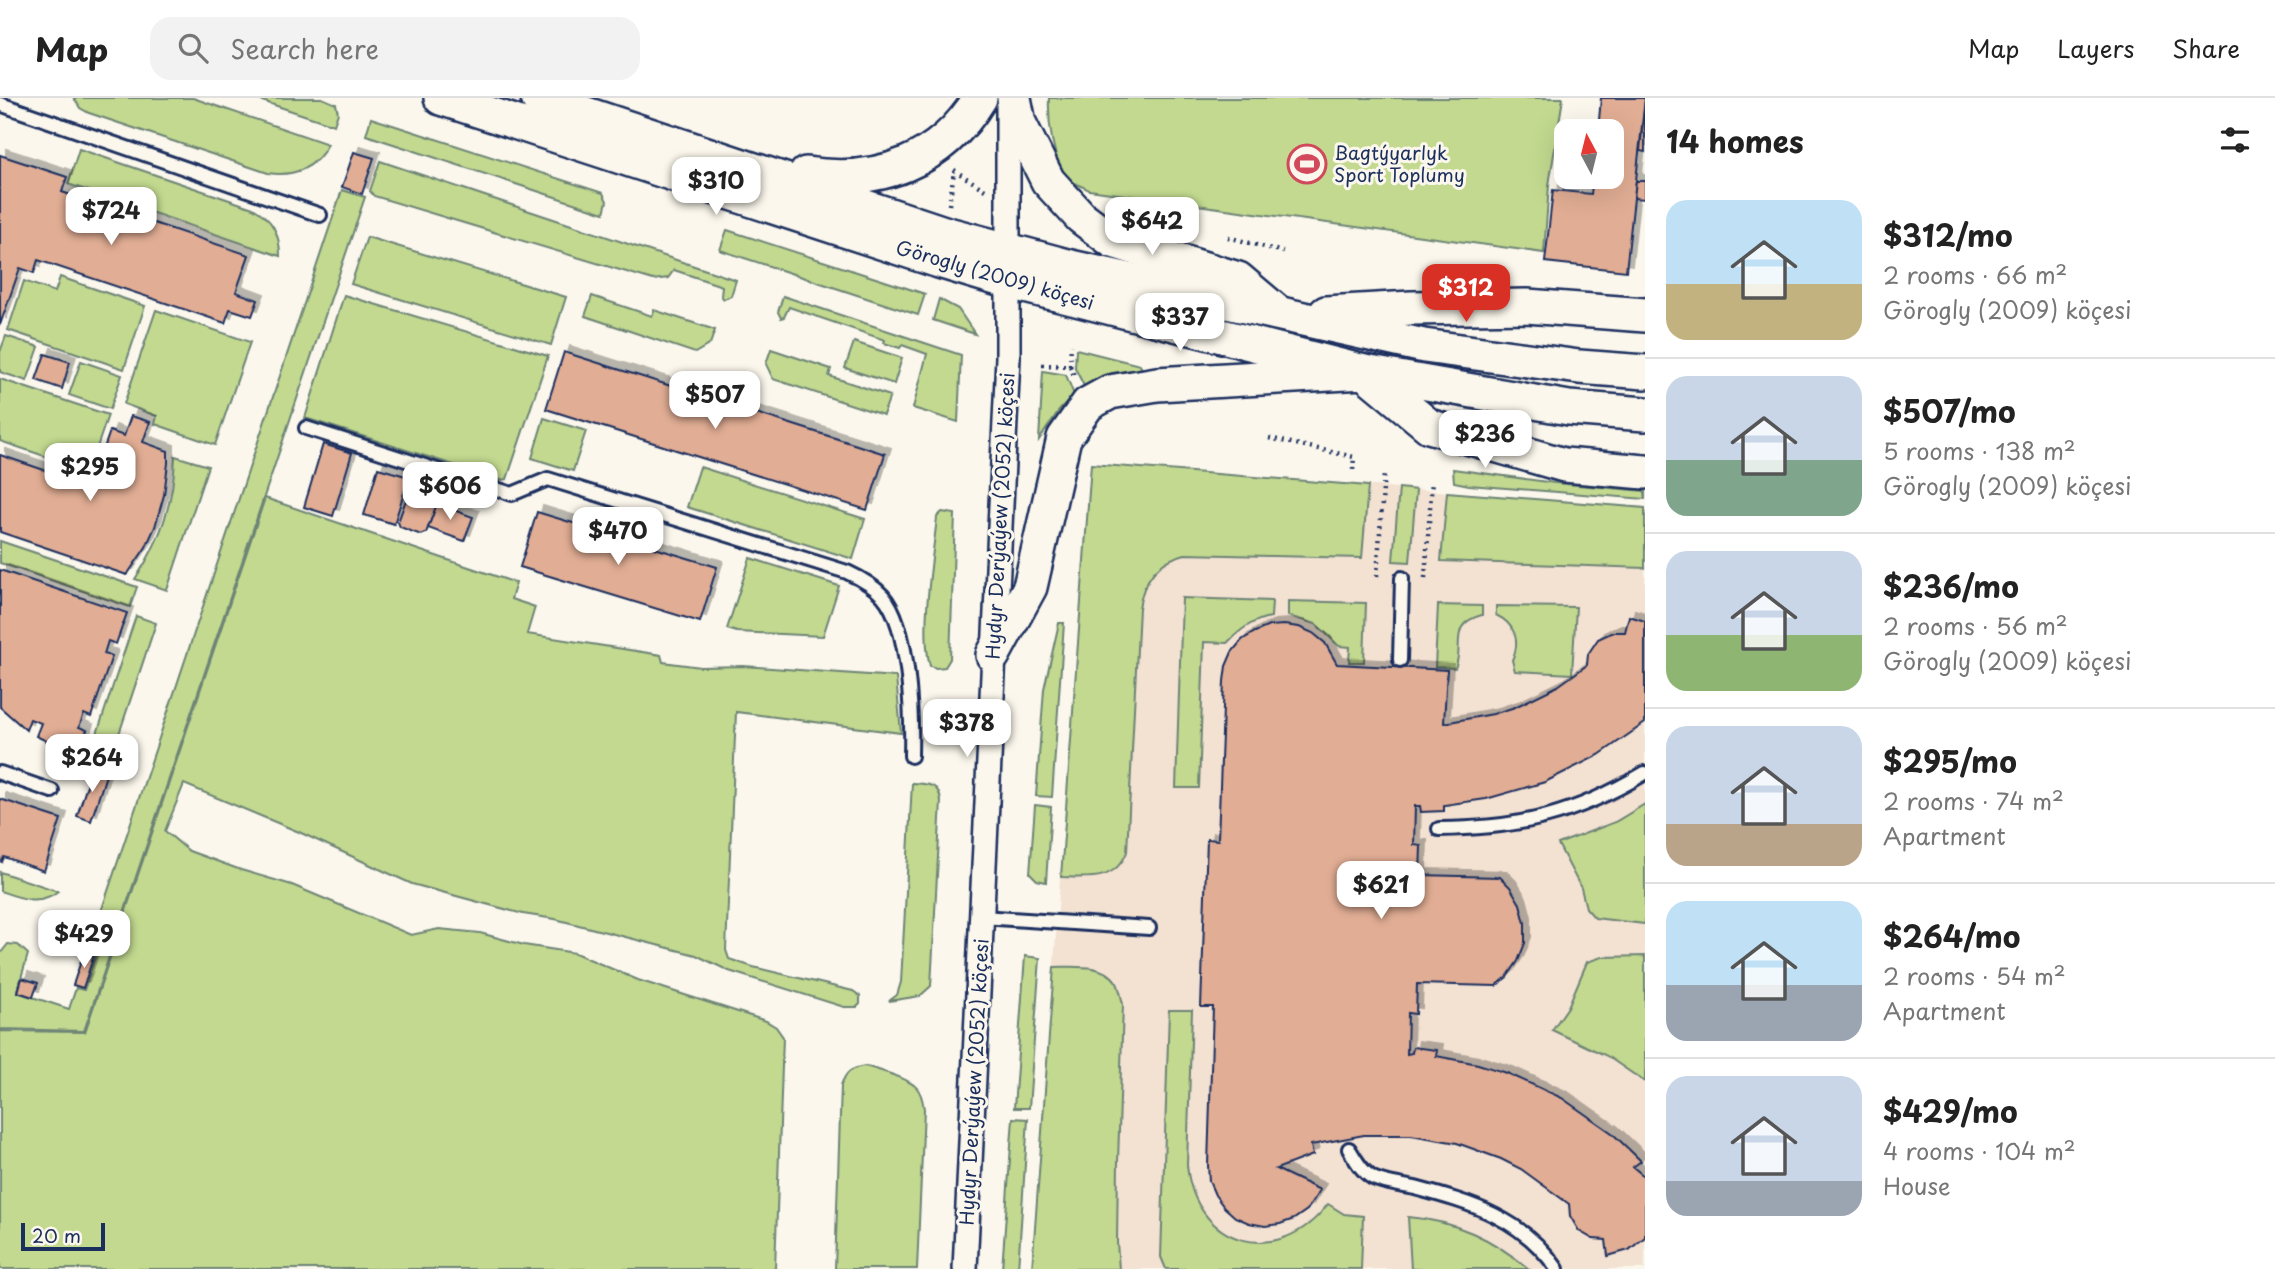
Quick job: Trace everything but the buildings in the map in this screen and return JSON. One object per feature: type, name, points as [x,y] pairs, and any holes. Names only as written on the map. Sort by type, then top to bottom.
[{"type":"main road","name":"Görogly (2009) köçesi","points":[[441,98],[939,261],[1071,267],[1424,346],[1579,367],[1645,372]]},
{"type":"main road","name":"Görogly (2009) köçesi","points":[[538,98],[944,233],[1009,266],[1364,372],[1569,408],[1645,414]]},
{"type":"main road","points":[[734,164],[835,178],[890,170],[932,152],[953,135],[980,98]]},
{"type":"main road","points":[[1014,98],[1019,123],[1048,181],[1081,216],[1113,241],[1238,279],[1282,315],[1411,308],[1527,306],[1645,315]]},
{"type":"main road","points":[[993,655],[1030,587],[1064,438],[1088,404],[1110,392],[1148,385],[1364,372],[1429,426],[1564,465],[1645,471]]},
{"type":"street","name":"Hydyr Derýaýew (2052) köçesi","points":[[965,1269],[1008,357],[1007,98]]},
{"type":"lane","points":[[0,104],[320,215]]},
{"type":"lane","points":[[306,428],[512,494],[548,479],[847,572],[862,579],[884,597],[892,609],[898,628],[909,690],[911,756]]},
{"type":"lane","points":[[1400,660],[1402,578]]},
{"type":"lane","points":[[0,773],[52,791]]},
{"type":"lane","points":[[1439,829],[1484,829],[1525,823],[1564,812],[1645,773]]},
{"type":"lane","points":[[982,917],[1149,928]]},
{"type":"lane","points":[[1349,1149],[1358,1165],[1373,1178],[1485,1208],[1515,1227],[1546,1252],[1557,1269]]},
{"type":"path","points":[[948,166],[988,192]]},
{"type":"path","points":[[947,215],[954,171]]},
{"type":"path","points":[[1228,237],[1283,252]]},
{"type":"path","points":[[1071,345],[1070,366],[1078,385]]},
{"type":"path","points":[[1042,365],[1070,366]]},
{"type":"path","points":[[1269,438],[1354,457],[1353,470]]},
{"type":"path","points":[[1377,576],[1384,474]]},
{"type":"path","points":[[1426,578],[1432,481]]},
{"type":"shaded area","points":[[1090,464],[1645,507],[1645,1269],[1032,1269]]},
{"type":"green space","points":[[74,98],[193,98],[328,144],[311,165],[303,169],[287,174],[268,173],[89,113],[80,108]]},
{"type":"green space","points":[[253,98],[322,98],[336,104],[338,113],[334,125]]},
{"type":"green space","name":"Bagtýyarlyk Sport Toplumy","points":[[1049,98],[1563,98],[1560,119],[1554,119],[1554,154],[1544,253],[1089,190],[1068,178],[1058,161],[1049,118]]},
{"type":"green space","points":[[371,118],[603,193],[607,201],[604,213],[366,135]]},
{"type":"green space","points":[[79,149],[253,208],[274,228],[280,256],[68,184]]},
{"type":"green space","points":[[380,161],[736,280],[731,296],[724,299],[721,296],[722,286],[674,270],[668,278],[653,280],[374,196],[370,191]]},
{"type":"green space","points":[[342,190],[365,197],[84,1031],[0,1029],[0,954],[8,944],[18,945],[28,954],[17,992],[69,1009],[76,988],[84,990],[96,955],[88,951]]},
{"type":"green space","points":[[727,230],[925,294],[918,315],[720,250]]},
{"type":"green space","points":[[367,237],[566,297],[551,345],[351,284]]},
{"type":"green space","points":[[60,277],[145,306],[124,369],[8,330],[24,281],[55,292]]},
{"type":"green space","points":[[344,295],[548,356],[507,479],[501,480],[305,418]]},
{"type":"green space","points":[[592,296],[652,316],[654,310],[715,330],[710,344],[695,353],[585,316]]},
{"type":"green space","points":[[783,296],[961,355],[958,422],[913,408],[927,354],[902,345],[900,348],[884,343],[885,340],[789,307],[781,318],[778,312]]},
{"type":"green space","points":[[939,299],[958,309],[975,334],[933,320]]},
{"type":"green space","points":[[156,310],[250,342],[215,445],[155,424],[157,416],[124,404]]},
{"type":"green space","points":[[6,336],[39,347],[27,381],[0,372],[0,352]]},
{"type":"green space","points":[[854,342],[902,358],[894,384],[845,368]]},
{"type":"green space","points":[[771,349],[831,369],[829,376],[890,396],[883,415],[773,379],[766,364]]},
{"type":"green space","points":[[1076,349],[1140,365],[1142,369],[1112,373],[1085,388],[1075,368]]},
{"type":"green space","points":[[81,361],[122,375],[110,409],[69,395]]},
{"type":"green space","points":[[1043,371],[1066,375],[1074,395],[1058,412],[1039,440]]},
{"type":"green space","points":[[0,379],[108,415],[89,471],[0,441]]},
{"type":"green space","points":[[544,418],[586,431],[573,471],[532,458]]},
{"type":"green space","points":[[175,456],[208,466],[167,590],[135,579],[159,536],[169,505]]},
{"type":"green space","points":[[1091,464],[1368,486],[1362,558],[1185,554],[1167,561],[1153,573],[1144,589],[1139,608],[1127,852],[1122,862],[1108,873],[1091,877],[1061,877]]},
{"type":"green space","points":[[700,467],[865,519],[853,559],[687,507]]},
{"type":"green space","points":[[1453,469],[1555,483],[1645,491],[1645,499],[1469,485],[1454,482]]},
{"type":"green space","points":[[1399,488],[1416,490],[1410,562],[1393,561]]},
{"type":"green space","points":[[1447,492],[1645,508],[1645,568],[1441,561]]},
{"type":"green space","points":[[265,498],[516,583],[511,599],[535,607],[527,634],[661,655],[663,662],[701,667],[743,666],[896,677],[901,733],[736,712],[726,950],[729,959],[853,991],[860,996],[860,1004],[857,1007],[844,1007],[729,971],[696,955],[555,919],[523,914],[412,884],[299,832],[184,784],[165,831],[189,851],[292,885],[411,935],[439,929],[480,933],[524,945],[575,953],[638,980],[766,1021],[776,1027],[783,1037],[775,1269],[0,1269],[0,1031],[85,1032]]},
{"type":"green space","points":[[942,512],[955,514],[950,659],[945,667],[936,668],[930,666],[926,633],[937,517]]},
{"type":"green space","points":[[0,541],[137,587],[130,607],[0,563]]},
{"type":"green space","points":[[750,558],[839,586],[823,636],[737,632],[727,629]]},
{"type":"green space","points":[[1182,598],[1272,601],[1271,617],[1247,626],[1227,643],[1204,642],[1199,788],[1176,788]]},
{"type":"green space","points":[[1288,601],[1366,603],[1364,662],[1349,662],[1350,647],[1339,646],[1316,624],[1288,616]]},
{"type":"green space","points":[[1438,605],[1482,606],[1482,615],[1464,624],[1461,630],[1455,668],[1435,667]]},
{"type":"green space","points":[[1496,606],[1576,607],[1572,674],[1515,671],[1512,660],[1516,640],[1508,623],[1496,615]]},
{"type":"green space","points":[[136,616],[156,623],[109,764],[89,758]]},
{"type":"green space","points":[[1059,623],[1064,623],[1052,797],[1036,796],[1044,689]]},
{"type":"green space","points":[[912,783],[927,784],[935,788],[941,801],[931,986],[920,996],[889,1001],[897,995],[901,982]]},
{"type":"green space","points":[[1645,804],[1645,924],[1595,918],[1586,908],[1581,888],[1558,844],[1615,822]]},
{"type":"green space","points":[[1035,805],[1051,807],[1046,882],[1037,880],[1030,873]]},
{"type":"green space","points":[[0,872],[58,891],[51,896],[37,899],[15,896],[0,891]]},
{"type":"green space","points":[[1025,956],[1040,958],[1029,1108],[1014,1108]]},
{"type":"green space","points":[[1645,956],[1645,1082],[1607,1056],[1552,1030],[1568,1007],[1587,962],[1602,957]]},
{"type":"green space","points":[[1054,967],[1097,969],[1112,977],[1120,990],[1123,1004],[1118,1162],[1119,1269],[1032,1269]]},
{"type":"green space","points":[[1169,1010],[1192,1010],[1187,1165],[1193,1193],[1206,1215],[1222,1231],[1242,1240],[1264,1242],[1286,1237],[1308,1224],[1328,1204],[1344,1214],[1363,1216],[1361,1269],[1166,1269],[1161,1257]]},
{"type":"green space","points":[[865,1066],[913,1084],[922,1098],[924,1109],[917,1269],[835,1269],[841,1085],[850,1071]]},
{"type":"green space","points":[[1013,1118],[1028,1119],[1018,1269],[1002,1269]]},
{"type":"green space","points":[[1408,1217],[1426,1219],[1473,1233],[1502,1249],[1529,1269],[1411,1269]]},
{"type":"place","name":"Bagtýyarlyk Sport Toplumy","points":[[1307,164]]}]
